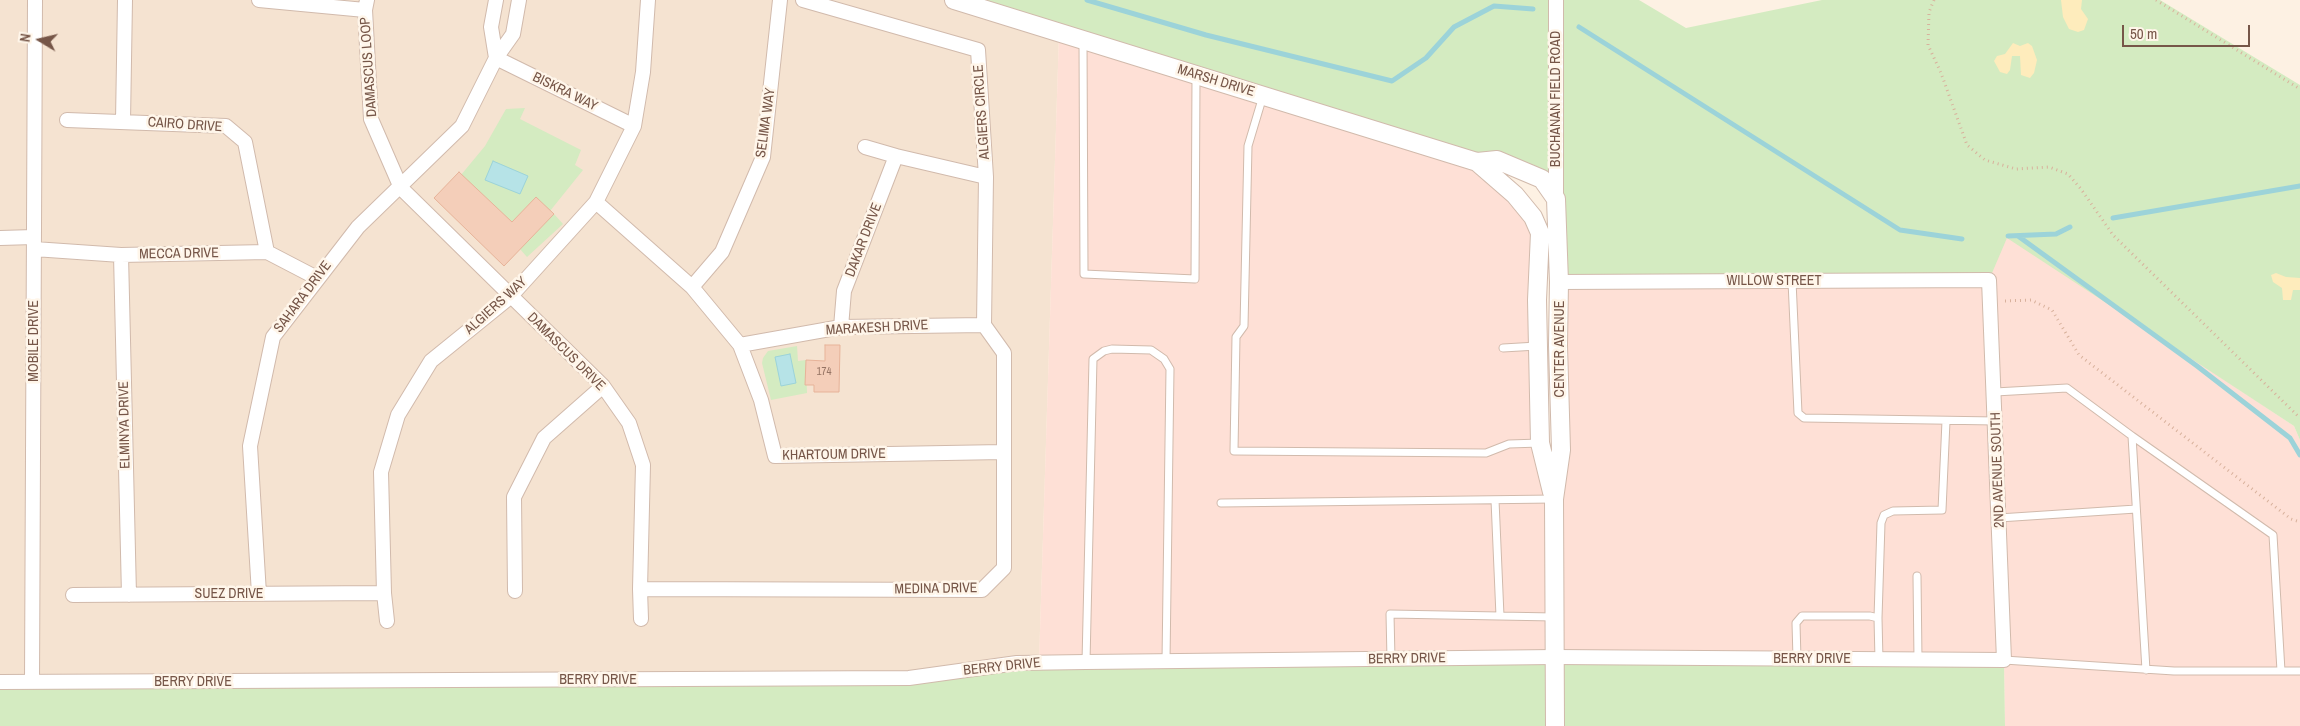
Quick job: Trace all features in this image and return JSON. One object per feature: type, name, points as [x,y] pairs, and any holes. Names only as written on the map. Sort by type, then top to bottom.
[{"type":"street","name":"MOBILE DRIVE","points":[[32,682],[35,0]]},
{"type":"street","points":[[123,121],[125,0]]},
{"type":"street","points":[[259,0],[366,5]]},
{"type":"street","points":[[496,0],[491,27],[496,58]]},
{"type":"street","name":"SAHARA DRIVE","points":[[259,594],[250,446],[273,337],[358,227],[401,188],[462,126],[496,58],[513,34],[519,0]]},
{"type":"street","name":"ALGIERS WAY","points":[[387,621],[384,594],[381,472],[398,415],[431,361],[510,297],[596,202],[634,126],[644,72],[648,0]]},
{"type":"street","name":"SELIMA WAY","points":[[692,287],[722,252],[763,157],[780,0]]},
{"type":"street","name":"ALGIERS CIRCLE","points":[[803,0],[978,50],[986,177],[984,325]]},
{"type":"street","name":"MARSH DRIVE","points":[[954,0],[1477,162],[1497,160],[1542,179],[1556,199]]},
{"type":"street","name":"BUCHANAN FIELD ROAD","points":[[1556,0],[1556,199]]},
{"type":"street","name":"DAMASCUS LOOP","points":[[366,5],[371,119],[401,188]]},
{"type":"street","name":"BISKRA WAY","points":[[496,58],[634,126]]},
{"type":"street","name":"CAIRO DRIVE","points":[[66,120],[226,126],[245,142],[266,252]]},
{"type":"street","points":[[864,147],[986,177]]},
{"type":"street","name":"DAKAR DRIVE","points":[[841,327],[844,291],[896,156]]},
{"type":"street","name":"MARSH DRIVE","points":[[1477,162],[1515,195],[1533,217]]},
{"type":"street","name":"DAMASCUS DRIVE","points":[[401,188],[510,297],[603,386],[629,423],[643,465],[641,619]]},
{"type":"street","name":"CENTER AVENUE","points":[[1555,726],[1554,499],[1561,450],[1556,199]]},
{"type":"street","name":"KHARTOUM DRIVE","points":[[596,202],[692,287],[740,345],[761,400],[776,456],[1003,452]]},
{"type":"street","name":"CENTER AVENUE","points":[[1533,217],[1540,233],[1537,346],[1540,443],[1554,499]]},
{"type":"street","name":"MECCA DRIVE","points":[[0,238],[121,255],[266,252],[317,278]]},
{"type":"street","name":"ELMINYA DRIVE","points":[[121,255],[129,595]]},
{"type":"street","name":"WILLOW STREET","points":[[1559,282],[1990,280]]},
{"type":"street","name":"2ND AVENUE SOUTH","points":[[1990,280],[2004,660]]},
{"type":"street","name":"MARAKESH DRIVE","points":[[740,345],[841,327],[984,325]]},
{"type":"street","name":"MEDINA DRIVE","points":[[640,589],[982,590],[1004,568],[1004,353],[984,325]]},
{"type":"street","points":[[515,590],[514,497],[544,438],[603,386]]},
{"type":"street","name":"SUEZ DRIVE","points":[[73,595],[384,594]]},
{"type":"street","name":"BERRY DRIVE","points":[[0,682],[909,678],[1017,663],[1166,661],[1555,657],[2004,660]]},
{"type":"lane","points":[[1083,40],[1084,274],[1195,279],[1196,75]]},
{"type":"lane","points":[[1263,96],[1248,146],[1244,326],[1236,337],[1234,451],[1486,453],[1509,444],[1540,443]]},
{"type":"lane","points":[[1792,281],[1798,413],[1804,418],[1996,421]]},
{"type":"lane","points":[[1503,348],[1537,346]]},
{"type":"lane","points":[[1086,662],[1093,359],[1096,355],[1112,349],[1151,350],[1164,359],[1170,368],[1166,661]]},
{"type":"lane","points":[[1995,392],[2067,388],[2273,535],[2280,671]]},
{"type":"lane","points":[[1879,660],[1878,618],[1881,523],[1884,515],[1893,511],[1942,510],[1946,421]]},
{"type":"lane","points":[[2132,436],[2146,670]]},
{"type":"lane","points":[[1221,503],[1554,499]]},
{"type":"lane","points":[[1495,500],[1500,616]]},
{"type":"lane","points":[[1999,518],[2136,509]]},
{"type":"lane","points":[[1917,576],[1918,660]]},
{"type":"lane","points":[[1390,659],[1390,614],[1555,616]]},
{"type":"lane","points":[[1797,659],[1796,623],[1802,616],[1878,618]]},
{"type":"lane","points":[[2004,660],[2146,670],[2300,671]]},
{"type":"path","points":[[1934,0],[1929,12],[1928,45],[1941,73],[1967,144],[1985,160],[2008,167],[2016,169],[2049,167],[2068,174],[2113,235],[2300,418]]},
{"type":"path","points":[[2156,0],[2300,89]]},
{"type":"path","points":[[1992,302],[2031,300],[2052,310],[2079,355],[2284,513],[2300,522]]},
{"type":"shaded area","points":[[0,0],[950,0],[1059,34],[1039,662],[909,678],[0,682]]},
{"type":"shaded area","points":[[1059,34],[1477,162],[1533,217],[1537,346],[1554,497],[1559,282],[2008,236],[2294,426],[2300,440],[2300,726],[2005,726],[2004,661],[1039,662]]},
{"type":"green space","points":[[954,0],[1639,0],[1686,28],[1822,0],[2160,0],[2300,85],[2300,440],[2294,426],[2007,238],[1989,280],[1559,282],[1549,194],[1542,179],[1497,160],[1477,162]]},
{"type":"green space","points":[[525,108],[520,119],[581,150],[575,165],[583,170],[550,211],[536,197],[512,222],[461,175],[485,146],[506,109]]},
{"type":"green space","points":[[554,214],[563,224],[527,257],[520,249]]},
{"type":"green space","points":[[797,346],[798,361],[806,360],[807,393],[771,400],[762,363],[763,358],[768,351]]},
{"type":"green space","points":[[2004,661],[2005,726],[0,726],[0,682],[909,678],[1017,663]]},
{"type":"sand","points":[[2061,0],[2082,0],[2081,9],[2088,19],[2084,30],[2078,32],[2069,29],[2063,17]]},
{"type":"sand","points":[[2013,43],[2020,46],[2028,43],[2032,46],[2037,60],[2034,73],[2030,78],[2021,75],[2020,56],[2012,56],[2010,70],[2007,74],[2000,72],[1994,61],[1997,56],[2005,54]]},
{"type":"sand","points":[[2276,273],[2286,277],[2300,278],[2300,290],[2293,290],[2291,300],[2283,300],[2282,288],[2273,282],[2271,275]]},
{"type":"water","points":[[493,161],[528,176],[520,194],[485,180]]},
{"type":"water","points":[[790,354],[796,383],[781,386],[775,357]]},
{"type":"building","points":[[459,172],[512,222],[536,197],[554,214],[504,266],[434,198]]},
{"type":"building","points":[[825,345],[840,345],[839,392],[814,392],[814,385],[805,385],[806,360],[825,361]]},
{"type":"waterway","points":[[1087,0],[1206,35],[1392,81],[1426,58],[1454,27],[1494,6],[1533,9]]},
{"type":"waterway","points":[[1579,27],[1900,230],[1962,239]]},
{"type":"waterway","points":[[2113,218],[2300,186]]},
{"type":"waterway","points":[[2008,236],[2056,234],[2070,227]]},
{"type":"waterway","points":[[2018,236],[2197,366],[2290,438],[2300,455]]}]
